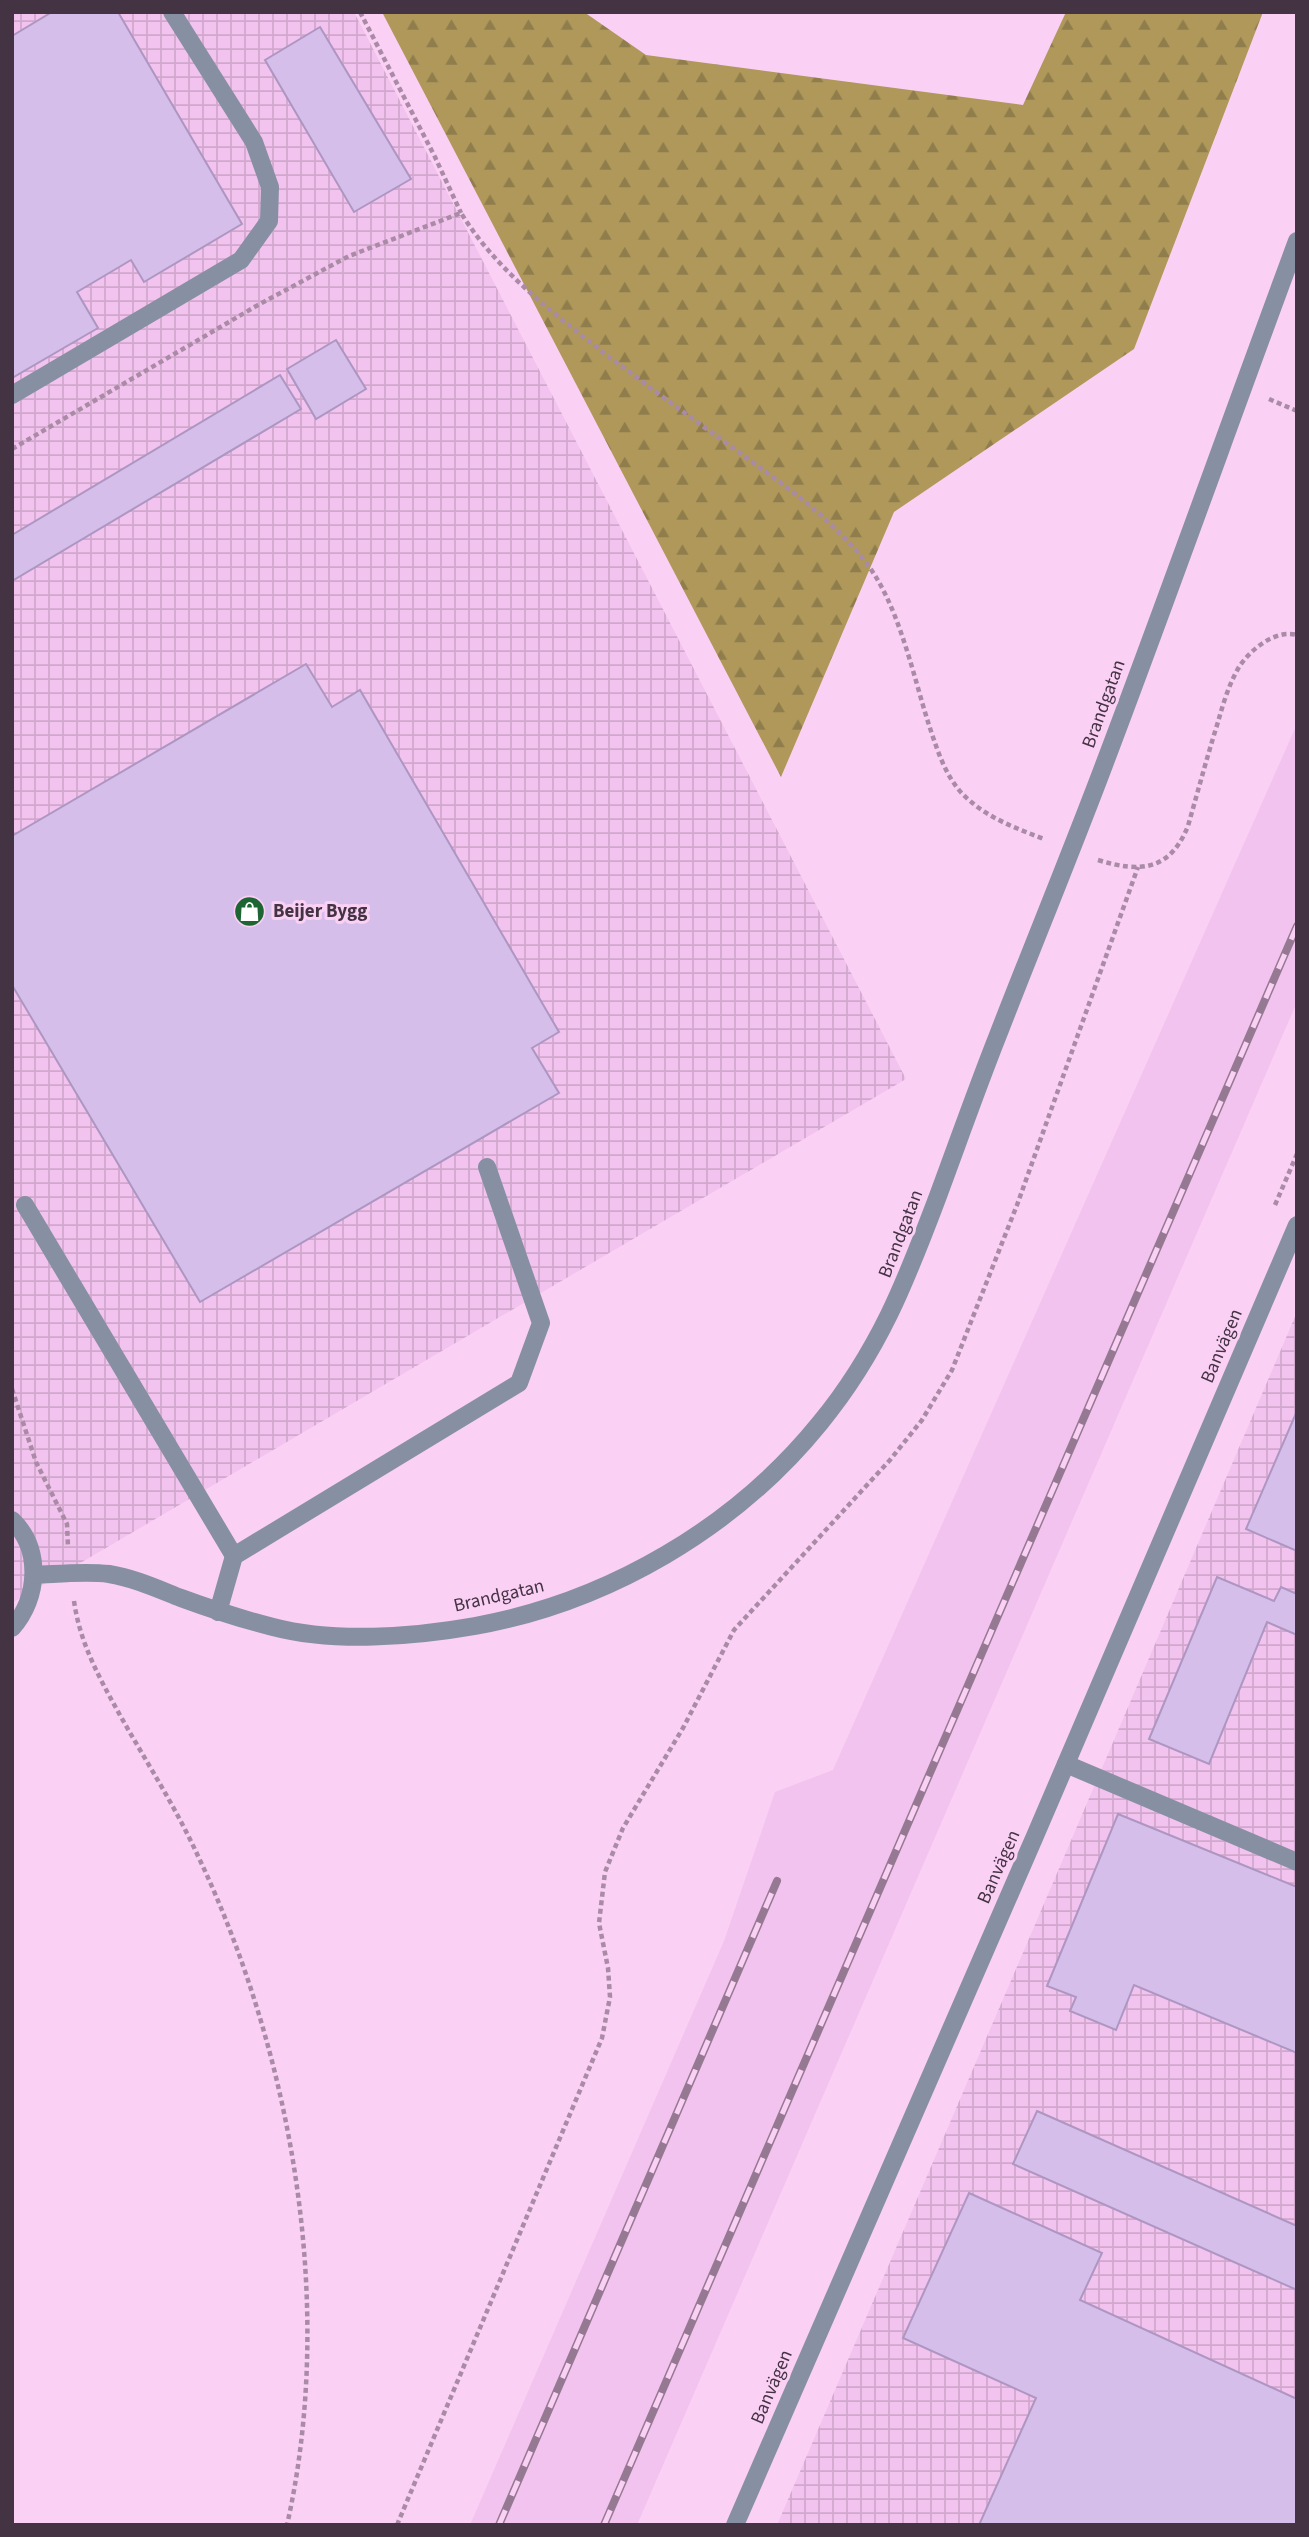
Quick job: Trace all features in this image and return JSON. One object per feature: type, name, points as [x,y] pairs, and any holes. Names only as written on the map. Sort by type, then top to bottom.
[{"type":"street","points":[[12,395],[241,260],[269,221],[270,187],[254,142],[172,12]]},
{"type":"street","name":"Brandgatan","points":[[34,1576],[108,1574],[134,1580],[218,1612],[279,1629],[349,1637],[415,1634],[477,1626],[556,1605],[616,1581],[698,1534],[774,1474],[822,1422],[854,1379],[902,1292],[1070,848],[1103,768],[1297,241]]},
{"type":"street","points":[[218,1612],[234,1556],[519,1384],[541,1323],[487,1167]]},
{"type":"street","points":[[25,1205],[234,1556]]},
{"type":"street","name":"Banvägen","points":[[735,2525],[1297,1225]]},
{"type":"street","points":[[12,1520],[27,1542],[32,1555],[34,1576],[26,1609],[12,1628]]},
{"type":"street","points":[[1066,1764],[1297,1862]]},
{"type":"path","points":[[360,12],[461,213],[476,237],[504,269],[545,307],[669,403],[798,495],[845,538],[866,563],[897,625],[934,741],[954,784],[968,800],[990,815],[1016,829],[1100,860],[1130,868],[1149,866],[1164,859],[1181,845],[1227,694],[1240,666],[1258,647],[1273,638],[1297,635]]},
{"type":"path","points":[[12,449],[258,305],[349,256],[461,213]]},
{"type":"path","points":[[397,2525],[602,2038],[610,1997],[608,1968],[599,1923],[605,1872],[623,1828],[683,1728],[734,1630],[890,1460],[922,1420],[952,1370],[1017,1205],[1138,867]]},
{"type":"path","points":[[12,1389],[36,1462],[67,1524],[70,1574],[77,1621],[96,1672],[197,1854],[221,1908],[259,2016],[284,2111],[300,2211],[306,2281],[307,2355],[300,2452],[287,2525]]},
{"type":"shaded area","points":[[12,12],[354,12],[906,1079],[12,1603]]},
{"type":"shaded area","points":[[1297,724],[1297,1002],[637,2525],[470,2525],[724,1941],[775,1792],[833,1770]]},
{"type":"shaded area","points":[[1297,1312],[1297,2525],[777,2525],[1034,1927]]},
{"type":"green space","points":[[382,12],[584,12],[646,55],[1023,105],[1066,12],[1263,12],[1134,349],[894,512],[781,777]]},
{"type":"building","points":[[52,12],[118,12],[242,224],[144,282],[131,260],[77,292],[98,328],[12,378],[12,36]]},
{"type":"building","points":[[320,27],[411,179],[354,212],[265,60]]},
{"type":"building","points":[[336,340],[366,389],[316,419],[287,369]]},
{"type":"building","points":[[280,375],[301,409],[12,581],[12,535]]},
{"type":"building","name":"Beijer Bygg","points":[[306,664],[332,707],[360,690],[559,1032],[532,1048],[559,1093],[200,1302],[12,985],[12,836]]},
{"type":"building","points":[[1297,1411],[1297,1551],[1246,1529]]},
{"type":"building","points":[[1217,1577],[1274,1601],[1281,1587],[1297,1594],[1297,1635],[1267,1622],[1209,1764],[1149,1739]]},
{"type":"building","points":[[1118,1814],[1297,1887],[1297,2053],[1134,1985],[1116,2030],[1070,2011],[1076,1997],[1047,1986]]},
{"type":"building","points":[[1037,2111],[1297,2226],[1297,2290],[1013,2164]]},
{"type":"building","points":[[969,2193],[1102,2253],[1080,2300],[1297,2399],[1297,2525],[979,2525],[1036,2398],[903,2338]]},
{"type":"railway","points":[[604,2525],[1297,926]]},
{"type":"railway","points":[[499,2525],[777,1881]]},
{"type":"place","name":"Beijer Bygg","points":[[250,911]]}]
